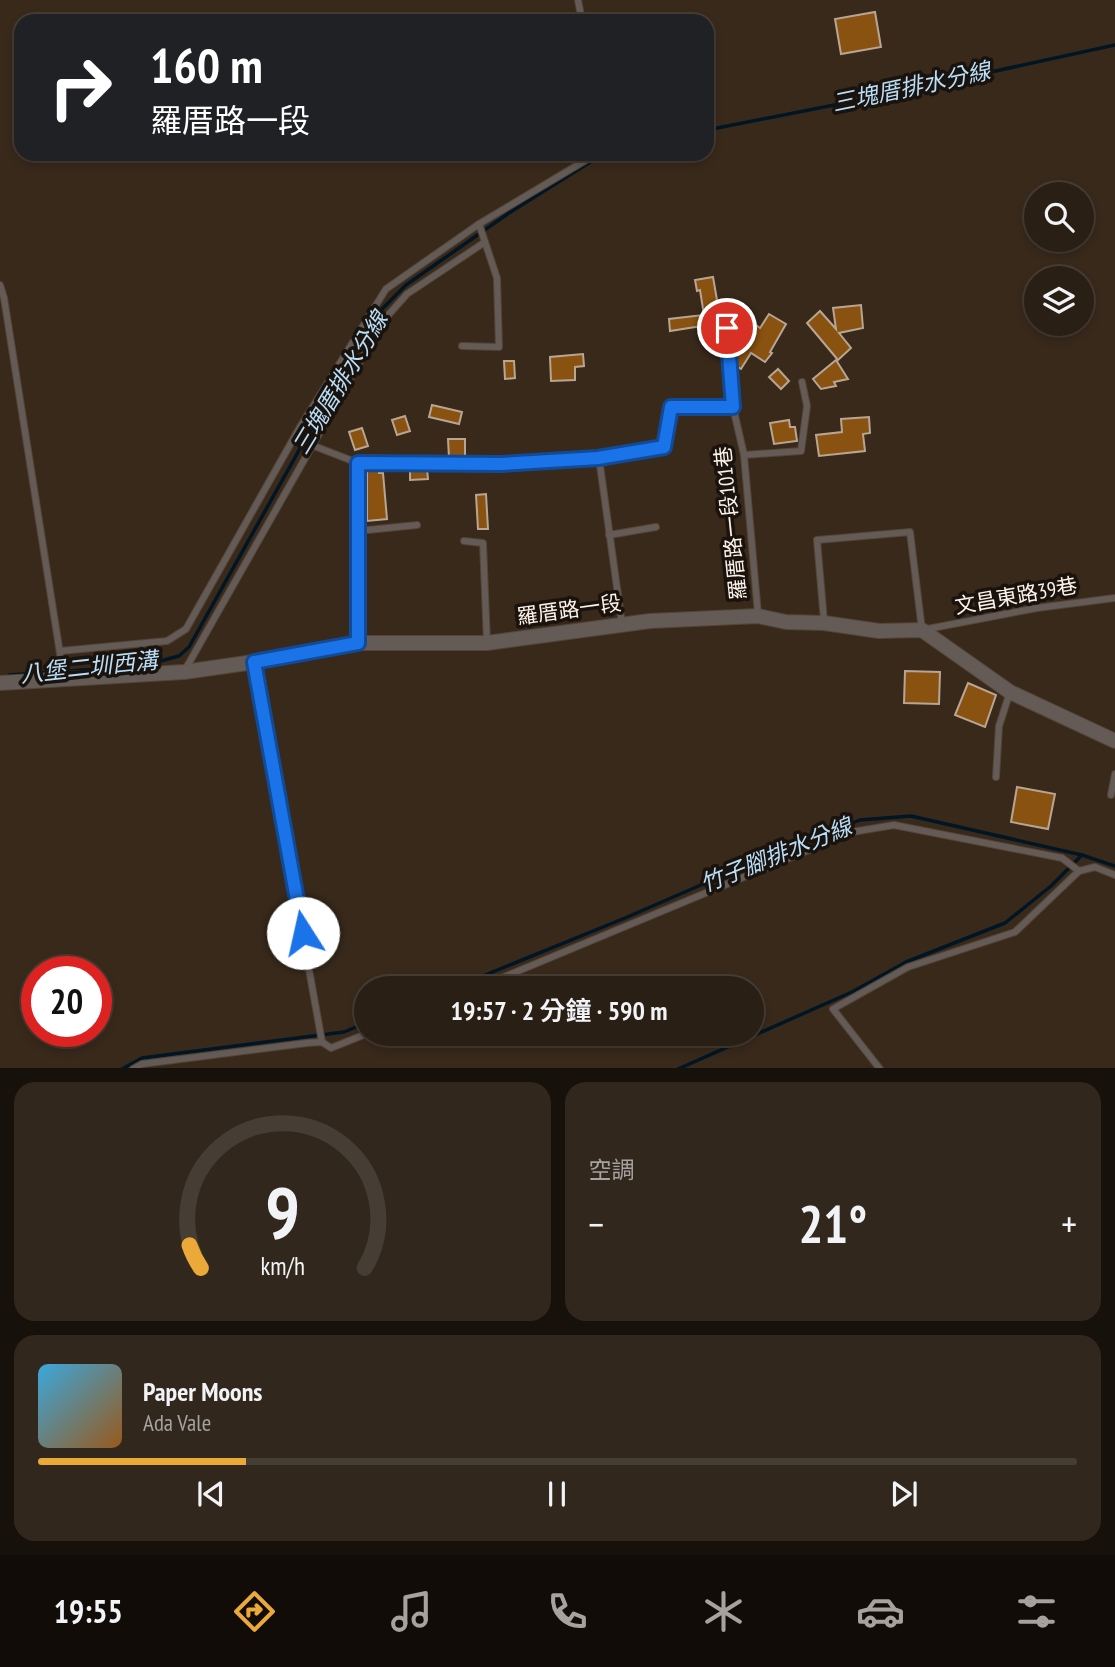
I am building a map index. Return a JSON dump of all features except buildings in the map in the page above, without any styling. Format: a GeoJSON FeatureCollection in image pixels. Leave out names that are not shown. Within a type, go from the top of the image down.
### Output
{"type":"FeatureCollection","features":[{"type":"Feature","properties":{"kind":"street"},"geometry":{"type":"LineString","coordinates":[[358,463],[358,643]]}},
{"type":"Feature","properties":{"kind":"street","name":"羅厝路一段"},"geometry":{"type":"LineString","coordinates":[[0,683],[184,672],[358,643],[487,643],[650,621],[758,616],[786,622],[824,622],[879,631],[922,630]]}},
{"type":"Feature","properties":{"kind":"street"},"geometry":{"type":"LineString","coordinates":[[922,630],[1010,692],[1115,741]]}},
{"type":"Feature","properties":{"kind":"lane"},"geometry":{"type":"LineString","coordinates":[[60,651],[167,641],[186,629],[386,289],[479,224],[584,161]]}},
{"type":"Feature","properties":{"kind":"lane"},"geometry":{"type":"LineString","coordinates":[[462,346],[499,347],[497,278],[479,224]]}},
{"type":"Feature","properties":{"kind":"lane"},"geometry":{"type":"LineString","coordinates":[[184,672],[383,321],[407,294],[485,242]]}},
{"type":"Feature","properties":{"kind":"lane"},"geometry":{"type":"LineString","coordinates":[[0,285],[64,680]]}},
{"type":"Feature","properties":{"kind":"lane","name":"羅厝路一段101巷"},"geometry":{"type":"LineString","coordinates":[[725,302],[733,407],[744,455],[758,616]]}},
{"type":"Feature","properties":{"kind":"lane"},"geometry":{"type":"LineString","coordinates":[[744,455],[801,451],[807,406],[802,382]]}},
{"type":"Feature","properties":{"kind":"lane"},"geometry":{"type":"LineString","coordinates":[[298,435],[311,444],[358,463],[492,465],[598,458],[664,447],[671,407],[733,407]]}},
{"type":"Feature","properties":{"kind":"lane"},"geometry":{"type":"LineString","coordinates":[[598,458],[622,624]]}},
{"type":"Feature","properties":{"kind":"lane"},"geometry":{"type":"LineString","coordinates":[[358,531],[416,525]]}},
{"type":"Feature","properties":{"kind":"lane"},"geometry":{"type":"LineString","coordinates":[[609,535],[656,527]]}},
{"type":"Feature","properties":{"kind":"lane"},"geometry":{"type":"LineString","coordinates":[[824,622],[817,540],[910,532],[922,630]]}},
{"type":"Feature","properties":{"kind":"lane"},"geometry":{"type":"LineString","coordinates":[[464,541],[483,543],[487,643]]}},
{"type":"Feature","properties":{"kind":"lane","name":"文昌東路39巷"},"geometry":{"type":"LineString","coordinates":[[922,630],[1037,608],[1115,600]]}},
{"type":"Feature","properties":{"kind":"lane"},"geometry":{"type":"LineString","coordinates":[[254,662],[322,1042]]}},
{"type":"Feature","properties":{"kind":"lane"},"geometry":{"type":"LineString","coordinates":[[996,777],[999,726],[1010,692]]}},
{"type":"Feature","properties":{"kind":"lane"},"geometry":{"type":"LineString","coordinates":[[1111,795],[1115,774]]}},
{"type":"Feature","properties":{"kind":"lane"},"geometry":{"type":"LineString","coordinates":[[506,976],[852,832],[894,825],[1062,858],[1079,871]]}},
{"type":"Feature","properties":{"kind":"lane"},"geometry":{"type":"LineString","coordinates":[[879,1068],[833,1009],[908,967],[1015,932],[1079,871],[1096,867],[1115,875]]}},
{"type":"Feature","properties":{"kind":"lane"},"geometry":{"type":"LineString","coordinates":[[135,1068],[155,1062],[322,1042],[331,1048],[354,1039]]}},
{"type":"Feature","properties":{"kind":"waterway","name":"三塊厝排水分線"},"geometry":{"type":"LineString","coordinates":[[714,129],[1115,45]]}},
{"type":"Feature","properties":{"kind":"waterway","name":"三塊厝排水分線"},"geometry":{"type":"LineString","coordinates":[[9,675],[142,666],[179,656],[189,647],[373,318],[406,285],[509,213],[592,161]]}},
{"type":"Feature","properties":{"kind":"waterway","name":"竹子腳排水分線"},"geometry":{"type":"LineString","coordinates":[[483,976],[860,820],[911,816],[1082,855],[1115,866]]}},
{"type":"Feature","properties":{"kind":"waterway"},"geometry":{"type":"LineString","coordinates":[[680,1068],[852,992],[906,962],[1005,923],[1051,886],[1082,855]]}},
{"type":"Feature","properties":{"kind":"waterway","name":"竹子腳排水分線"},"geometry":{"type":"LineString","coordinates":[[124,1068],[142,1058],[344,1032],[354,1028]]}},
{"type":"Feature","properties":{"kind":"route"},"geometry":{"type":"LineString","coordinates":[[303,933],[254,662],[358,643],[358,463],[482,465],[598,458],[664,447],[671,407],[733,407],[727,328]]}},
{"type":"Feature","properties":{"kind":"water label","name":"八堡二圳西溝"},"geometry":{"type":"Point","coordinates":[89,667]}}]}
